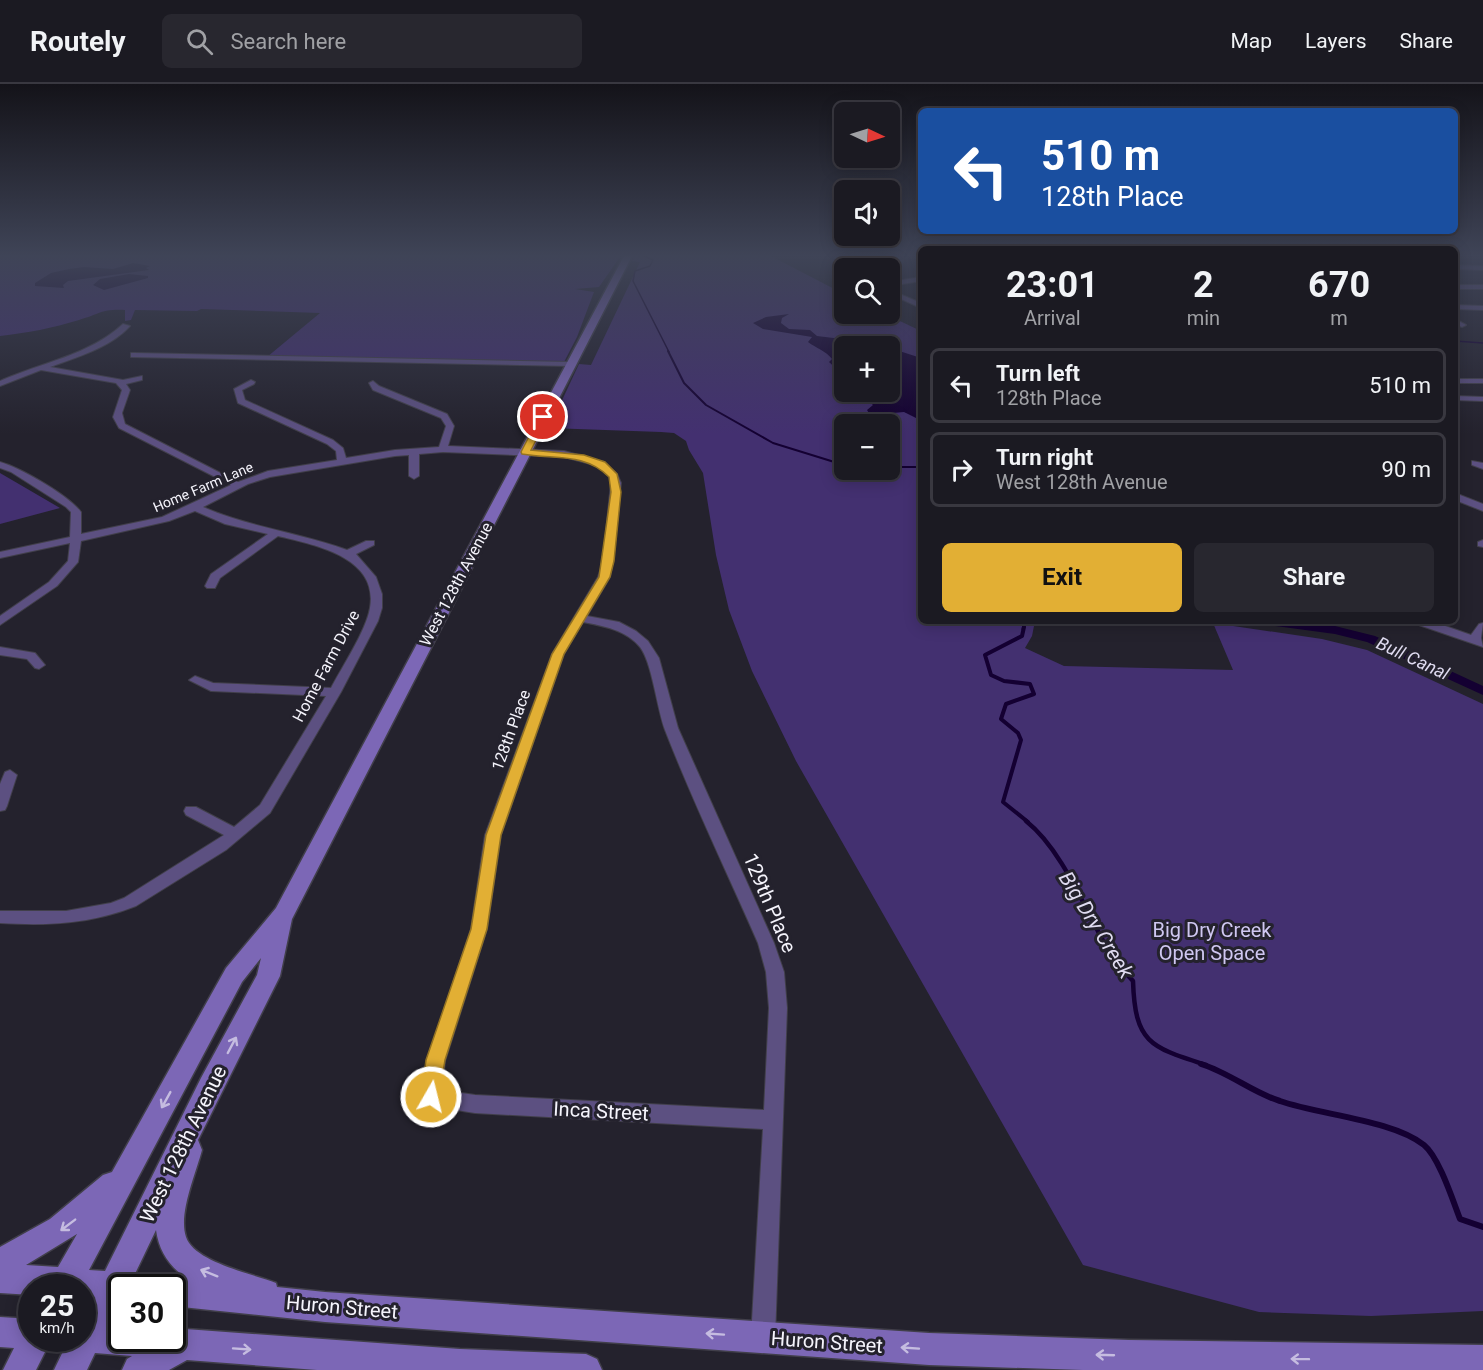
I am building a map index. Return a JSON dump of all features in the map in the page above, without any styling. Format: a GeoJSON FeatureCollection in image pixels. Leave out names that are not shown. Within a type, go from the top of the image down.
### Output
{"type":"FeatureCollection","features":[{"type":"Feature","properties":{"kind":"main road","name":"West 128th Avenue"},"geometry":{"type":"LineString","coordinates":[[71,1274],[234,975],[284,914],[597,314]]}},
{"type":"Feature","properties":{"kind":"main road","name":"West 128th Avenue"},"geometry":{"type":"LineString","coordinates":[[125,1274],[210,1086],[268,976],[284,914]]}},
{"type":"Feature","properties":{"kind":"main road"},"geometry":{"type":"LineString","coordinates":[[210,1086],[192,1139],[172,1213],[171,1238],[174,1246],[181,1256],[197,1269],[275,1297],[325,1307]]}},
{"type":"Feature","properties":{"kind":"main road"},"geometry":{"type":"LineString","coordinates":[[0,1262],[37,1245],[61,1230],[88,1209],[127,1171]]}},
{"type":"Feature","properties":{"kind":"main road"},"geometry":{"type":"LineString","coordinates":[[0,1278],[18,1280]]}},
{"type":"Feature","properties":{"kind":"main road","name":"Huron Street"},"geometry":{"type":"LineString","coordinates":[[186,1292],[325,1307],[999,1352],[1363,1365],[1483,1361]]}},
{"type":"Feature","properties":{"kind":"main road","name":"West 128th Avenue"},"geometry":{"type":"LineString","coordinates":[[96,1320],[108,1303]]}},
{"type":"Feature","properties":{"kind":"main road"},"geometry":{"type":"LineString","coordinates":[[0,1332],[18,1333]]}},
{"type":"Feature","properties":{"kind":"main road"},"geometry":{"type":"LineString","coordinates":[[186,1345],[460,1365],[586,1370]]}},
{"type":"Feature","properties":{"kind":"main road"},"geometry":{"type":"LineString","coordinates":[[19,1370],[29,1352]]}},
{"type":"Feature","properties":{"kind":"main road","name":"West 128th Avenue"},"geometry":{"type":"LineString","coordinates":[[70,1370],[78,1352]]}},
{"type":"Feature","properties":{"kind":"main road"},"geometry":{"type":"LineString","coordinates":[[138,1370],[171,1352]]}},
{"type":"Feature","properties":{"kind":"street"},"geometry":{"type":"LineString","coordinates":[[0,384],[93,346],[120,332],[126,326]]}},
{"type":"Feature","properties":{"kind":"street"},"geometry":{"type":"LineString","coordinates":[[74,343],[93,346]]}},
{"type":"Feature","properties":{"kind":"street"},"geometry":{"type":"LineString","coordinates":[[134,354],[571,364]]}},
{"type":"Feature","properties":{"kind":"street"},"geometry":{"type":"LineString","coordinates":[[40,368],[109,378],[122,383],[139,378]]}},
{"type":"Feature","properties":{"kind":"street"},"geometry":{"type":"LineString","coordinates":[[1458,381],[1483,381]]}},
{"type":"Feature","properties":{"kind":"street"},"geometry":{"type":"LineString","coordinates":[[251,382],[238,389],[241,401],[330,442],[340,450],[342,462]]}},
{"type":"Feature","properties":{"kind":"street"},"geometry":{"type":"LineString","coordinates":[[122,383],[126,390],[116,417],[122,426],[237,486]]}},
{"type":"Feature","properties":{"kind":"street"},"geometry":{"type":"LineString","coordinates":[[374,383],[376,388],[444,416],[448,421],[450,432],[443,449]]}},
{"type":"Feature","properties":{"kind":"street"},"geometry":{"type":"LineString","coordinates":[[1458,398],[1482,400]]}},
{"type":"Feature","properties":{"kind":"street","name":"Home Farm Lane"},"geometry":{"type":"LineString","coordinates":[[0,555],[152,523],[195,507],[237,486],[268,474],[414,451],[443,449],[525,452]]}},
{"type":"Feature","properties":{"kind":"street"},"geometry":{"type":"LineString","coordinates":[[414,451],[414,476]]}},
{"type":"Feature","properties":{"kind":"street","name":"128th Place"},"geometry":{"type":"LineString","coordinates":[[431,1097],[436,1060],[479,929],[494,835],[558,654],[604,577],[606,569],[616,492],[614,476],[601,464],[581,457],[525,452]]}},
{"type":"Feature","properties":{"kind":"street"},"geometry":{"type":"LineString","coordinates":[[0,465],[70,505],[75,512],[76,540],[75,556],[68,569],[53,584],[0,621]]}},
{"type":"Feature","properties":{"kind":"street"},"geometry":{"type":"LineString","coordinates":[[1458,497],[1483,508]]}},
{"type":"Feature","properties":{"kind":"street","name":"Home Farm Drive"},"geometry":{"type":"LineString","coordinates":[[0,917],[72,918],[112,910],[130,902],[236,834],[265,809],[335,692],[372,621],[376,608],[376,594],[370,577],[356,559],[321,542],[229,522],[195,507]]}},
{"type":"Feature","properties":{"kind":"street"},"geometry":{"type":"LineString","coordinates":[[211,586],[215,576],[276,533]]}},
{"type":"Feature","properties":{"kind":"street"},"geometry":{"type":"LineString","coordinates":[[348,554],[370,543]]}},
{"type":"Feature","properties":{"kind":"street","name":"129th Place"},"geometry":{"type":"LineString","coordinates":[[580,618],[615,626],[632,634],[644,644],[653,658],[671,728],[766,943],[775,972],[778,1008],[763,1338]]}},
{"type":"Feature","properties":{"kind":"street"},"geometry":{"type":"LineString","coordinates":[[1428,624],[1479,642],[1483,627]]}},
{"type":"Feature","properties":{"kind":"street"},"geometry":{"type":"LineString","coordinates":[[0,651],[31,656],[39,665]]}},
{"type":"Feature","properties":{"kind":"street"},"geometry":{"type":"LineString","coordinates":[[195,680],[211,687],[335,692]]}},
{"type":"Feature","properties":{"kind":"street"},"geometry":{"type":"LineString","coordinates":[[0,806],[10,775]]}},
{"type":"Feature","properties":{"kind":"street"},"geometry":{"type":"LineString","coordinates":[[191,811],[236,834]]}},
{"type":"Feature","properties":{"kind":"street","name":"Inca Street"},"geometry":{"type":"LineString","coordinates":[[431,1097],[475,1104],[772,1120]]}},
{"type":"Feature","properties":{"kind":"green space"},"geometry":{"type":"Polygon","coordinates":[[[0,314],[96,314],[50,328],[0,336],[0,314]]]}},
{"type":"Feature","properties":{"kind":"green space"},"geometry":{"type":"Polygon","coordinates":[[[125,314],[133,314],[131,320],[125,321],[125,314]]]}},
{"type":"Feature","properties":{"kind":"green space"},"geometry":{"type":"Polygon","coordinates":[[[319,314],[586,314],[563,364],[267,357],[319,314]]]}},
{"type":"Feature","properties":{"kind":"green space","name":"Big Dry Creek Open Space"},"geometry":{"type":"Polygon","coordinates":[[[615,314],[834,314],[834,324],[900,324],[900,321],[918,330],[918,624],[1034,624],[1032,636],[1025,648],[1064,666],[1233,670],[1213,624],[1220,624],[1322,639],[1367,650],[1483,704],[1483,1311],[1371,1316],[1259,1312],[1083,1265],[796,761],[752,671],[729,610],[716,555],[703,473],[686,441],[674,433],[549,428],[579,364],[591,365],[615,314]]]}},
{"type":"Feature","properties":{"kind":"green space"},"geometry":{"type":"Polygon","coordinates":[[[0,473],[60,508],[0,524],[0,473]]]}},
{"type":"Feature","properties":{"kind":"shaded area"},"geometry":{"type":"Polygon","coordinates":[[[789,314],[782,318],[781,323],[789,329],[810,330],[817,336],[834,338],[834,367],[829,362],[832,359],[830,356],[808,342],[812,337],[763,329],[753,323],[766,317],[789,314]]]}},
{"type":"Feature","properties":{"kind":"shaded area"},"geometry":{"type":"Polygon","coordinates":[[[900,351],[918,357],[918,419],[904,412],[869,414],[867,410],[873,405],[870,402],[900,402],[900,351]]]}},
{"type":"Feature","properties":{"kind":"waterway","name":"Big Dry Creek"},"geometry":{"type":"LineString","coordinates":[[650,314],[669,352]]}},
{"type":"Feature","properties":{"kind":"waterway"},"geometry":{"type":"LineString","coordinates":[[1458,341],[1483,343]]}},
{"type":"Feature","properties":{"kind":"waterway","name":"Big Dry Creek"},"geometry":{"type":"LineString","coordinates":[[668,351],[684,383],[706,405],[773,443],[834,462]]}},
{"type":"Feature","properties":{"kind":"waterway","name":"Big Dry Creek"},"geometry":{"type":"LineString","coordinates":[[900,467],[918,467]]}},
{"type":"Feature","properties":{"kind":"waterway","name":"Big Dry Creek"},"geometry":{"type":"LineString","coordinates":[[1023,629],[1024,624]]}},
{"type":"Feature","properties":{"kind":"waterway","name":"Bull Canal"},"geometry":{"type":"LineString","coordinates":[[1291,624],[1335,630],[1371,639],[1483,691]]}},
{"type":"Feature","properties":{"kind":"waterway","name":"Big Dry Creek"},"geometry":{"type":"LineString","coordinates":[[1024,627],[1022,636],[985,655],[991,675],[1004,681],[1030,684],[1034,694],[1006,704],[1001,719],[1018,733],[1021,740],[1003,802],[1028,822]]}},
{"type":"Feature","properties":{"kind":"waterway","name":"Big Dry Creek"},"geometry":{"type":"LineString","coordinates":[[1026,821],[1052,849],[1074,884],[1112,957],[1133,981],[1137,1018],[1149,1040],[1171,1053],[1206,1065]]}},
{"type":"Feature","properties":{"kind":"waterway","name":"Big Dry Creek"},"geometry":{"type":"LineString","coordinates":[[1201,1064],[1280,1101],[1375,1124],[1411,1137],[1424,1145],[1435,1159],[1460,1219],[1483,1227]]}},
{"type":"Feature","properties":{"kind":"route"},"geometry":{"type":"LineString","coordinates":[[431,1097],[436,1060],[479,929],[494,835],[558,654],[604,577],[608,561],[616,492],[614,476],[601,464],[581,457],[525,452],[543,417]]}}]}
